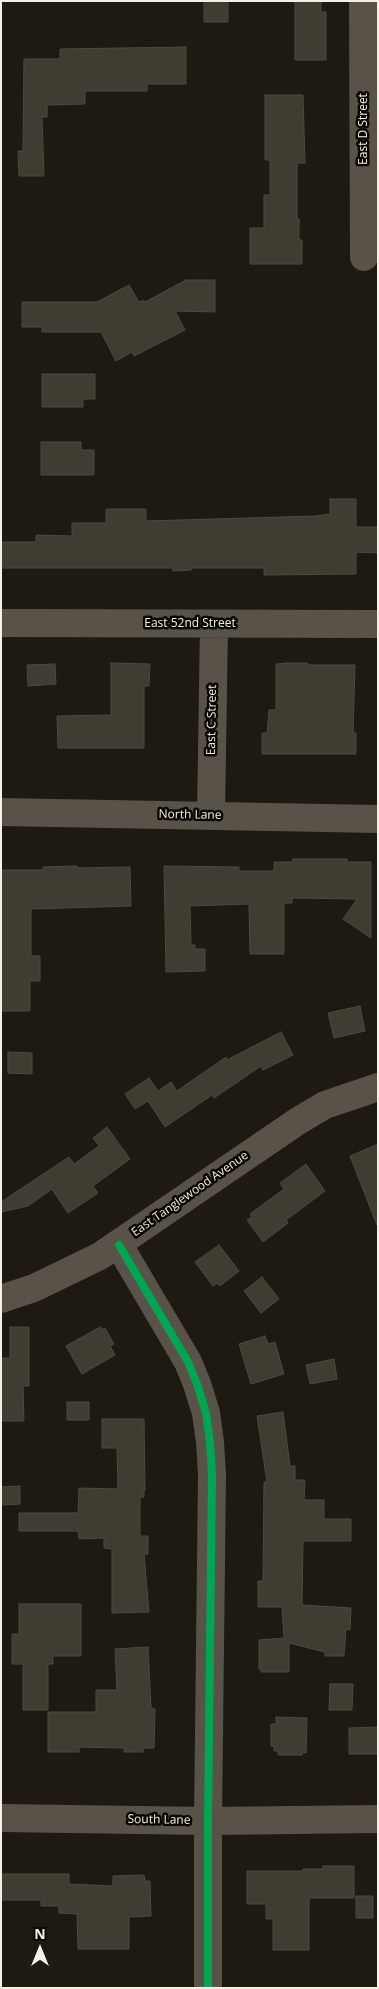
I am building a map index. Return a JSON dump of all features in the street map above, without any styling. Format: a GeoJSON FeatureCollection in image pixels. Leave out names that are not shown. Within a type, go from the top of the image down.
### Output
{"type":"FeatureCollection","features":[{"type":"Feature","properties":{"kind":"street","name":"East D Street"},"geometry":{"type":"LineString","coordinates":[[363,1],[364,257]]}},
{"type":"Feature","properties":{"kind":"street","name":"East 52nd Street"},"geometry":{"type":"LineString","coordinates":[[1,623],[378,624]]}},
{"type":"Feature","properties":{"kind":"street","name":"East C Street"},"geometry":{"type":"LineString","coordinates":[[211,816],[214,624]]}},
{"type":"Feature","properties":{"kind":"street","name":"North Lane"},"geometry":{"type":"LineString","coordinates":[[1,812],[378,819]]}},
{"type":"Feature","properties":{"kind":"street","name":"East Tanglewood Avenue"},"geometry":{"type":"LineString","coordinates":[[1,1299],[55,1278],[118,1245],[298,1120],[325,1105],[378,1087]]}},
{"type":"Feature","properties":{"kind":"street"},"geometry":{"type":"LineString","coordinates":[[118,1245],[188,1362],[206,1413],[212,1474],[208,1988]]}},
{"type":"Feature","properties":{"kind":"street","name":"South Lane"},"geometry":{"type":"LineString","coordinates":[[1,1818],[208,1821],[378,1818]]}},
{"type":"Feature","properties":{"kind":"building"},"geometry":{"type":"Polygon","coordinates":[[[204,1],[228,1],[228,22],[204,22],[204,1]]]}},
{"type":"Feature","properties":{"kind":"building"},"geometry":{"type":"Polygon","coordinates":[[[295,1],[321,1],[321,12],[326,12],[326,60],[295,60],[295,1]]]}},
{"type":"Feature","properties":{"kind":"building"},"geometry":{"type":"Polygon","coordinates":[[[186,47],[186,84],[147,84],[147,91],[85,91],[85,104],[47,105],[47,117],[42,117],[44,176],[19,176],[18,151],[23,151],[24,59],[60,59],[60,49],[186,47]]]}},
{"type":"Feature","properties":{"kind":"building"},"geometry":{"type":"Polygon","coordinates":[[[265,95],[303,95],[305,163],[297,163],[297,219],[299,219],[299,240],[302,240],[302,264],[250,264],[250,228],[264,228],[264,195],[270,195],[270,160],[265,160],[265,95]]]}},
{"type":"Feature","properties":{"kind":"building"},"geometry":{"type":"Polygon","coordinates":[[[186,280],[215,280],[215,312],[175,311],[185,330],[134,356],[132,352],[116,361],[101,332],[42,332],[42,327],[22,327],[22,302],[97,302],[129,285],[139,302],[144,300],[145,302],[186,280]]]}},
{"type":"Feature","properties":{"kind":"building"},"geometry":{"type":"Polygon","coordinates":[[[42,374],[95,374],[95,399],[83,399],[83,407],[42,407],[42,374]]]}},
{"type":"Feature","properties":{"kind":"building"},"geometry":{"type":"Polygon","coordinates":[[[41,442],[81,442],[81,450],[94,450],[94,475],[41,475],[41,442]]]}},
{"type":"Feature","properties":{"kind":"building"},"geometry":{"type":"Polygon","coordinates":[[[330,499],[356,499],[356,527],[378,527],[378,553],[356,552],[356,574],[264,575],[264,568],[191,568],[191,570],[173,571],[173,568],[1,568],[1,542],[36,542],[36,535],[72,536],[72,523],[106,523],[106,509],[146,509],[146,521],[316,516],[330,514],[330,499]]]}},
{"type":"Feature","properties":{"kind":"building"},"geometry":{"type":"Polygon","coordinates":[[[111,663],[150,664],[149,686],[144,686],[144,748],[58,748],[57,716],[111,715],[111,663]]]}},
{"type":"Feature","properties":{"kind":"building"},"geometry":{"type":"Polygon","coordinates":[[[55,664],[56,684],[28,686],[27,665],[55,664]]]}},
{"type":"Feature","properties":{"kind":"building"},"geometry":{"type":"Polygon","coordinates":[[[276,664],[355,665],[353,733],[356,733],[356,754],[262,754],[262,733],[267,733],[269,710],[276,710],[276,664]]]}},
{"type":"Feature","properties":{"kind":"building"},"geometry":{"type":"Polygon","coordinates":[[[293,859],[347,859],[347,862],[371,862],[371,938],[343,919],[357,899],[292,898],[292,903],[284,903],[284,954],[250,954],[249,904],[190,906],[191,945],[195,945],[195,949],[205,949],[205,971],[166,972],[164,866],[239,867],[239,871],[274,871],[274,862],[293,862],[293,859]]]}},
{"type":"Feature","properties":{"kind":"building"},"geometry":{"type":"Polygon","coordinates":[[[77,866],[77,868],[130,867],[131,906],[31,909],[31,956],[40,956],[40,981],[30,981],[30,1011],[1,1011],[1,870],[43,870],[43,867],[77,866]]]}},
{"type":"Feature","properties":{"kind":"building"},"geometry":{"type":"Polygon","coordinates":[[[360,1006],[365,1031],[334,1038],[328,1013],[360,1006]]]}},
{"type":"Feature","properties":{"kind":"building"},"geometry":{"type":"Polygon","coordinates":[[[281,1032],[293,1055],[263,1070],[261,1066],[214,1098],[212,1095],[165,1127],[148,1101],[135,1109],[125,1094],[149,1078],[158,1091],[171,1082],[177,1091],[226,1057],[227,1060],[281,1032]]]}},
{"type":"Feature","properties":{"kind":"building"},"geometry":{"type":"Polygon","coordinates":[[[8,1052],[32,1053],[32,1074],[8,1073],[8,1052]]]}},
{"type":"Feature","properties":{"kind":"building"},"geometry":{"type":"Polygon","coordinates":[[[107,1127],[130,1159],[93,1186],[98,1193],[68,1213],[52,1189],[28,1206],[1,1212],[1,1202],[69,1157],[74,1164],[99,1146],[93,1138],[107,1127]]]}},
{"type":"Feature","properties":{"kind":"building"},"geometry":{"type":"Polygon","coordinates":[[[378,1144],[378,1225],[377,1225],[350,1156],[378,1144]]]}},
{"type":"Feature","properties":{"kind":"building"},"geometry":{"type":"Polygon","coordinates":[[[306,1164],[325,1191],[286,1220],[288,1223],[263,1242],[247,1220],[252,1217],[250,1214],[284,1189],[280,1183],[306,1164]]]}},
{"type":"Feature","properties":{"kind":"building"},"geometry":{"type":"Polygon","coordinates":[[[219,1245],[239,1271],[220,1286],[217,1283],[213,1286],[195,1262],[219,1245]]]}},
{"type":"Feature","properties":{"kind":"building"},"geometry":{"type":"Polygon","coordinates":[[[262,1277],[279,1299],[261,1313],[244,1291],[262,1277]]]}},
{"type":"Feature","properties":{"kind":"building"},"geometry":{"type":"Polygon","coordinates":[[[10,1327],[29,1327],[29,1386],[23,1386],[24,1421],[1,1421],[1,1358],[10,1358],[10,1327]]]}},
{"type":"Feature","properties":{"kind":"building"},"geometry":{"type":"Polygon","coordinates":[[[100,1327],[101,1330],[105,1328],[114,1344],[110,1346],[115,1355],[82,1374],[66,1346],[100,1327]]]}},
{"type":"Feature","properties":{"kind":"building"},"geometry":{"type":"Polygon","coordinates":[[[265,1336],[268,1344],[275,1342],[284,1374],[251,1384],[239,1344],[265,1336]]]}},
{"type":"Feature","properties":{"kind":"building"},"geometry":{"type":"Polygon","coordinates":[[[334,1359],[337,1379],[310,1384],[306,1365],[334,1359]]]}},
{"type":"Feature","properties":{"kind":"building"},"geometry":{"type":"Polygon","coordinates":[[[67,1402],[89,1402],[89,1420],[67,1420],[67,1402]]]}},
{"type":"Feature","properties":{"kind":"building"},"geometry":{"type":"Polygon","coordinates":[[[283,1412],[290,1466],[295,1466],[295,1480],[305,1480],[304,1500],[324,1500],[324,1519],[351,1519],[351,1541],[303,1541],[302,1605],[351,1608],[350,1630],[346,1629],[344,1656],[325,1656],[325,1652],[289,1643],[289,1672],[261,1672],[261,1669],[259,1669],[259,1640],[284,1638],[282,1607],[258,1607],[258,1581],[263,1581],[264,1482],[267,1482],[257,1416],[283,1412]]]}},
{"type":"Feature","properties":{"kind":"building"},"geometry":{"type":"Polygon","coordinates":[[[102,1419],[144,1419],[145,1490],[144,1497],[140,1497],[140,1536],[148,1536],[148,1554],[144,1554],[149,1612],[112,1613],[112,1549],[104,1548],[104,1538],[79,1539],[78,1531],[19,1531],[19,1513],[78,1513],[79,1488],[118,1489],[117,1448],[102,1448],[102,1419]]]}},
{"type":"Feature","properties":{"kind":"building"},"geometry":{"type":"Polygon","coordinates":[[[20,1486],[20,1504],[1,1505],[1,1487],[20,1486]]]}},
{"type":"Feature","properties":{"kind":"building"},"geometry":{"type":"Polygon","coordinates":[[[19,1604],[81,1604],[81,1656],[53,1656],[53,1664],[48,1664],[48,1710],[23,1710],[23,1664],[12,1664],[12,1634],[19,1634],[19,1604]]]}},
{"type":"Feature","properties":{"kind":"building"},"geometry":{"type":"Polygon","coordinates":[[[148,1647],[151,1708],[155,1709],[154,1748],[143,1748],[143,1752],[124,1752],[124,1748],[79,1747],[79,1752],[48,1752],[48,1712],[96,1712],[96,1690],[117,1690],[115,1649],[148,1647]]]}},
{"type":"Feature","properties":{"kind":"building"},"geometry":{"type":"Polygon","coordinates":[[[330,1684],[353,1684],[352,1710],[329,1710],[330,1684]]]}},
{"type":"Feature","properties":{"kind":"building"},"geometry":{"type":"Polygon","coordinates":[[[276,1717],[307,1718],[306,1753],[303,1752],[302,1755],[278,1755],[278,1751],[274,1751],[274,1746],[271,1746],[271,1724],[276,1724],[276,1717]]]}},
{"type":"Feature","properties":{"kind":"building"},"geometry":{"type":"Polygon","coordinates":[[[378,1727],[378,1754],[349,1754],[349,1728],[378,1727]]]}},
{"type":"Feature","properties":{"kind":"building"},"geometry":{"type":"Polygon","coordinates":[[[323,1866],[354,1866],[354,1898],[309,1898],[309,1950],[273,1950],[273,1919],[266,1919],[266,1904],[247,1904],[247,1871],[303,1871],[303,1869],[323,1869],[323,1866]]]}},
{"type":"Feature","properties":{"kind":"building"},"geometry":{"type":"Polygon","coordinates":[[[1,1874],[69,1874],[69,1884],[113,1886],[113,1876],[144,1875],[145,1881],[150,1881],[151,1916],[129,1917],[129,1949],[78,1949],[77,1914],[59,1913],[59,1906],[41,1906],[41,1900],[1,1900],[1,1874]]]}},
{"type":"Feature","properties":{"kind":"building"},"geometry":{"type":"Polygon","coordinates":[[[356,1896],[373,1896],[373,1918],[356,1918],[356,1896]]]}},
{"type":"Feature","properties":{"kind":"transit line"},"geometry":{"type":"LineString","coordinates":[[119,1245],[188,1362],[206,1413],[210,1442],[212,1474],[208,1988]]}}]}
